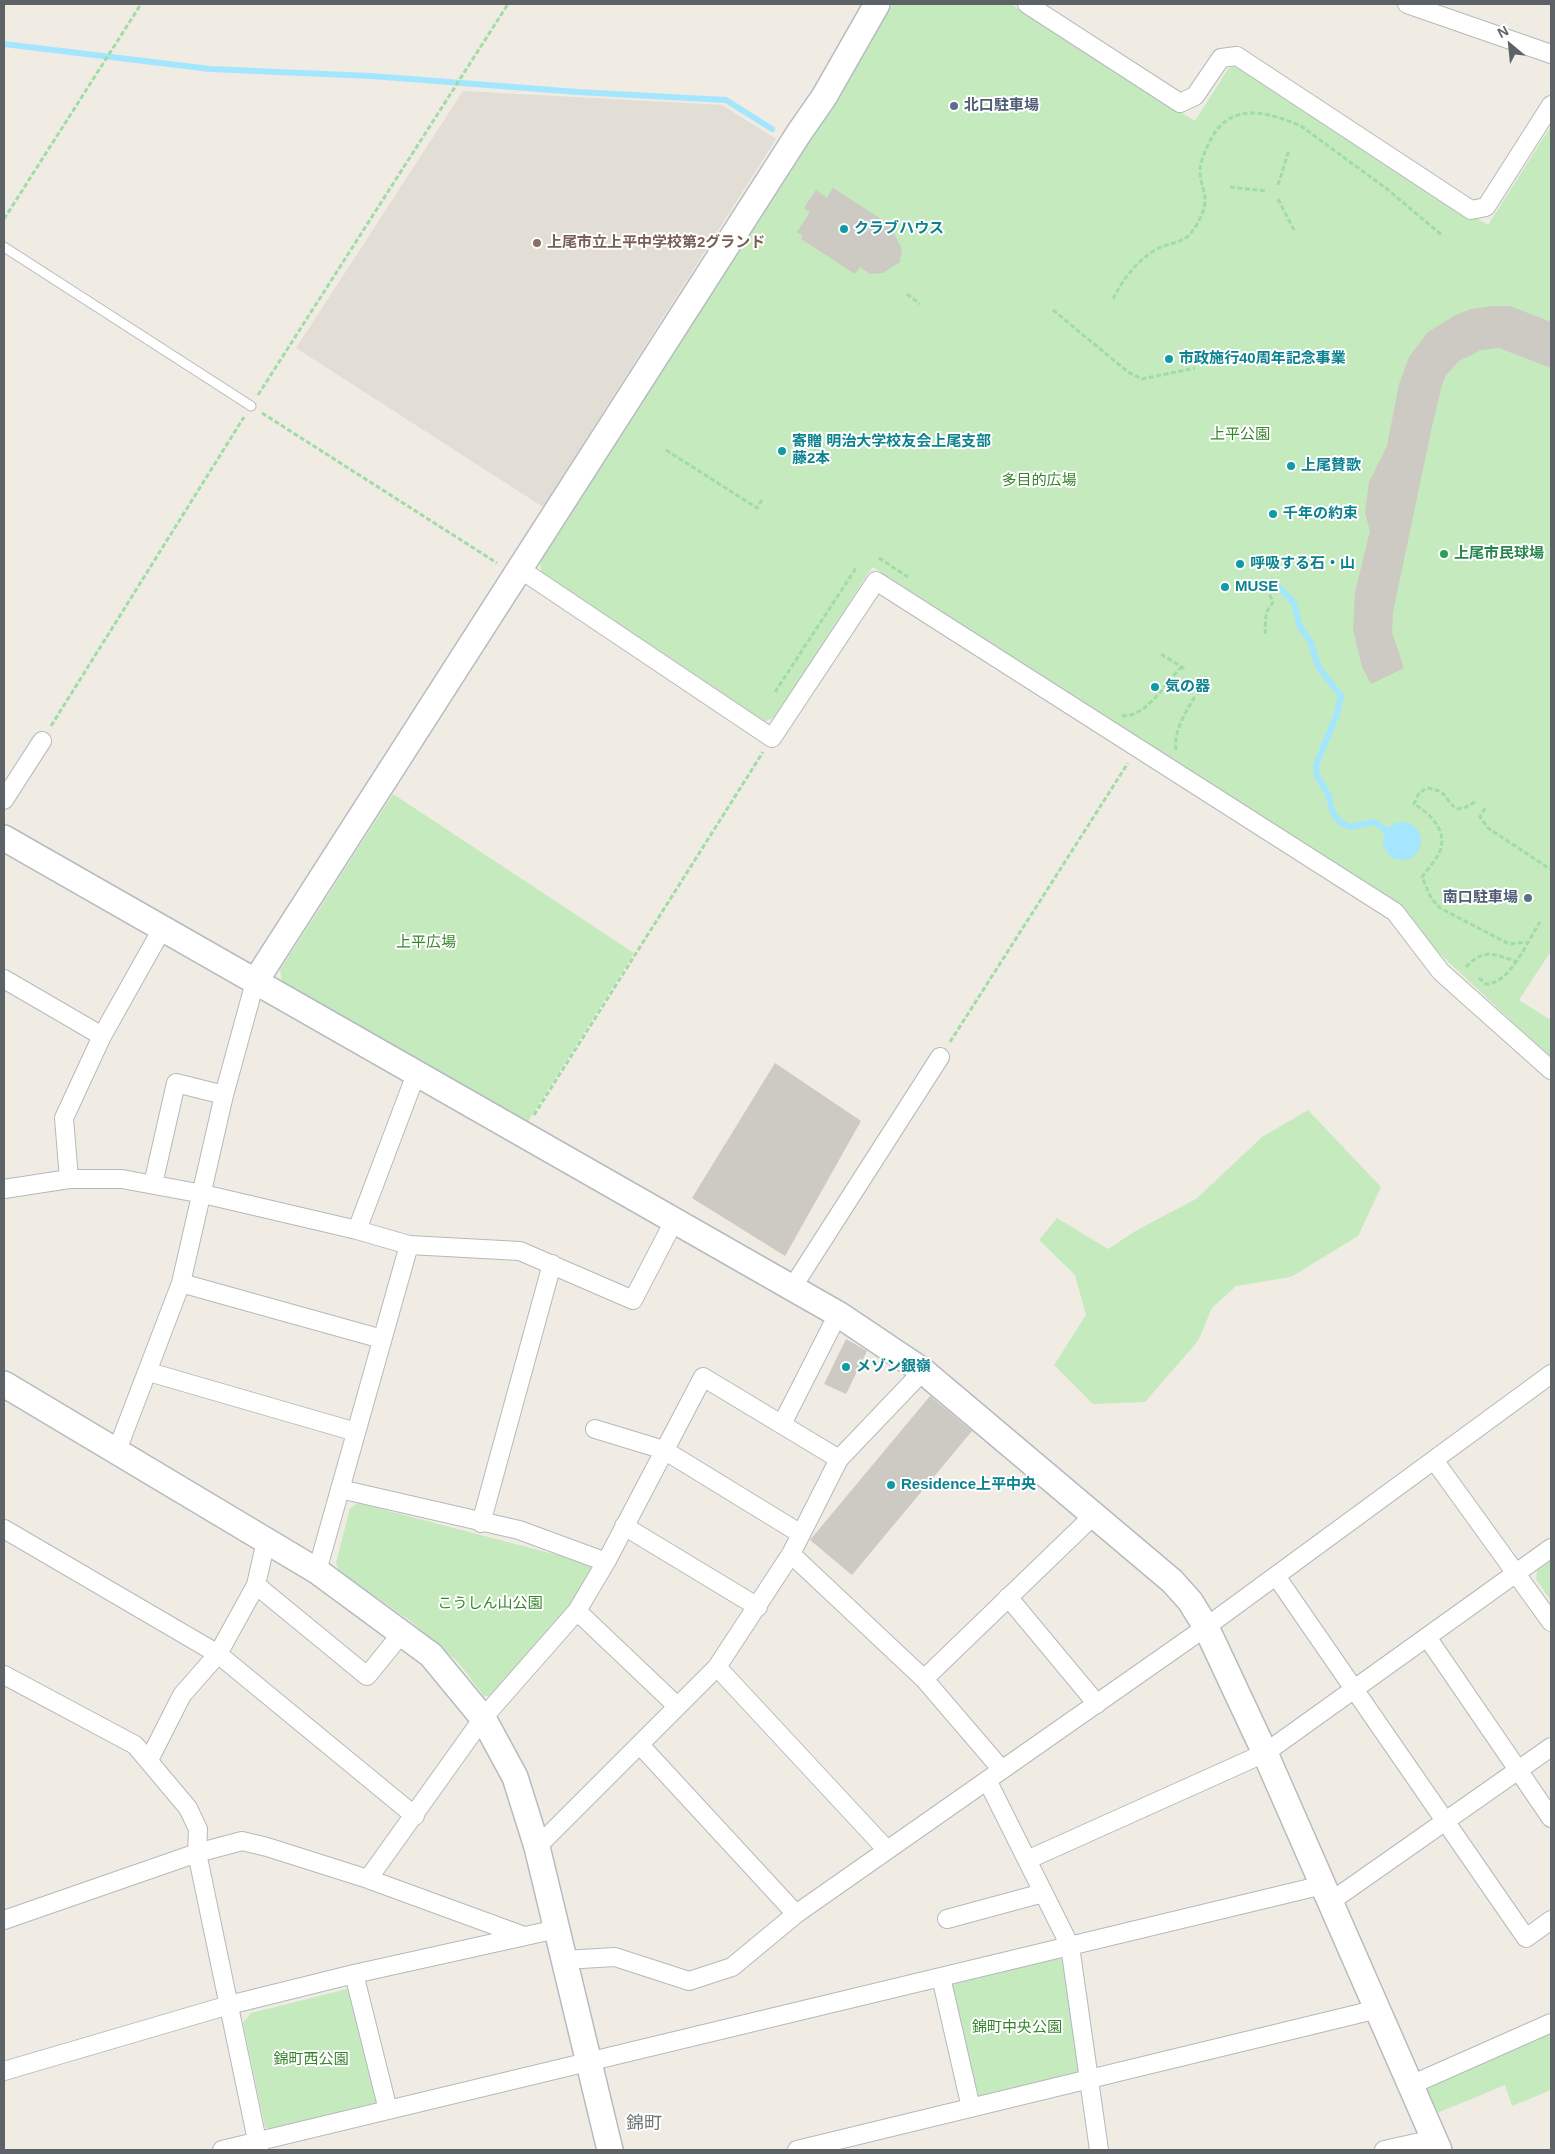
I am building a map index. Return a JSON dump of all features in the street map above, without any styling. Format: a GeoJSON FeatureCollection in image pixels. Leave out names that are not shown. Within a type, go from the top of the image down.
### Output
{"type":"FeatureCollection","features":[{"type":"Feature","properties":{"kind":"street"},"geometry":{"type":"LineString","coordinates":[[116,1453],[149,1372],[181,1283],[203,1194],[224,1095],[254,982],[799,133],[824,97],[877,4]]}},
{"type":"Feature","properties":{"kind":"street"},"geometry":{"type":"LineString","coordinates":[[1027,4],[1180,103],[1195,96],[1221,58],[1237,56],[1471,210],[1486,207],[1551,105]]}},
{"type":"Feature","properties":{"kind":"street"},"geometry":{"type":"LineString","coordinates":[[1407,4],[1551,54]]}},
{"type":"Feature","properties":{"kind":"street"},"geometry":{"type":"LineString","coordinates":[[518,572],[772,738],[876,581],[1395,912],[1441,972],[1551,1070]]}},
{"type":"Feature","properties":{"kind":"street"},"geometry":{"type":"LineString","coordinates":[[4,800],[42,741]]}},
{"type":"Feature","properties":{"kind":"street"},"geometry":{"type":"LineString","coordinates":[[4,838],[162,930],[838,1314],[923,1371],[1172,1581],[1190,1601],[1206,1627],[1265,1753],[1436,2145],[1384,2150]]}},
{"type":"Feature","properties":{"kind":"street"},"geometry":{"type":"LineString","coordinates":[[69,1179],[64,1118],[102,1036],[162,930]]}},
{"type":"Feature","properties":{"kind":"street"},"geometry":{"type":"LineString","coordinates":[[4,979],[102,1036]]}},
{"type":"Feature","properties":{"kind":"street"},"geometry":{"type":"LineString","coordinates":[[792,1288],[940,1057]]}},
{"type":"Feature","properties":{"kind":"street"},"geometry":{"type":"LineString","coordinates":[[357,1230],[416,1074]]}},
{"type":"Feature","properties":{"kind":"street"},"geometry":{"type":"LineString","coordinates":[[153,1184],[176,1084],[224,1095]]}},
{"type":"Feature","properties":{"kind":"street"},"geometry":{"type":"LineString","coordinates":[[4,1189],[69,1179],[122,1179],[153,1184],[357,1230],[408,1245],[520,1252],[633,1300],[674,1222]]}},
{"type":"Feature","properties":{"kind":"street"},"geometry":{"type":"LineString","coordinates":[[318,1571],[408,1245]]}},
{"type":"Feature","properties":{"kind":"street"},"geometry":{"type":"LineString","coordinates":[[482,1523],[552,1264]]}},
{"type":"Feature","properties":{"kind":"street"},"geometry":{"type":"LineString","coordinates":[[181,1283],[382,1339]]}},
{"type":"Feature","properties":{"kind":"street"},"geometry":{"type":"LineString","coordinates":[[782,1424],[838,1314]]}},
{"type":"Feature","properties":{"kind":"street"},"geometry":{"type":"LineString","coordinates":[[537,1847],[717,1667],[791,1554],[839,1459],[923,1371]]}},
{"type":"Feature","properties":{"kind":"street"},"geometry":{"type":"LineString","coordinates":[[149,1372],[356,1432]]}},
{"type":"Feature","properties":{"kind":"street"},"geometry":{"type":"LineString","coordinates":[[564,1960],[615,1957],[689,1981],[732,1967],[796,1914],[1206,1627],[1551,1374]]}},
{"type":"Feature","properties":{"kind":"street"},"geometry":{"type":"LineString","coordinates":[[368,1879],[415,1816],[483,1718],[577,1611],[606,1562],[703,1376],[839,1459]]}},
{"type":"Feature","properties":{"kind":"street"},"geometry":{"type":"LineString","coordinates":[[4,1384],[116,1453],[318,1571],[431,1655],[483,1718],[515,1777],[537,1847],[610,2150]]}},
{"type":"Feature","properties":{"kind":"street"},"geometry":{"type":"LineString","coordinates":[[595,1429],[664,1450],[801,1534]]}},
{"type":"Feature","properties":{"kind":"street"},"geometry":{"type":"LineString","coordinates":[[1434,1460],[1551,1622]]}},
{"type":"Feature","properties":{"kind":"street"},"geometry":{"type":"LineString","coordinates":[[340,1489],[519,1530],[606,1562]]}},
{"type":"Feature","properties":{"kind":"street"},"geometry":{"type":"LineString","coordinates":[[924,1679],[1094,1515]]}},
{"type":"Feature","properties":{"kind":"street"},"geometry":{"type":"LineString","coordinates":[[624,1526],[758,1607]]}},
{"type":"Feature","properties":{"kind":"street"},"geometry":{"type":"LineString","coordinates":[[4,1530],[218,1654],[415,1816]]}},
{"type":"Feature","properties":{"kind":"street"},"geometry":{"type":"LineString","coordinates":[[149,1760],[182,1695],[218,1654],[256,1586],[266,1541]]}},
{"type":"Feature","properties":{"kind":"street"},"geometry":{"type":"LineString","coordinates":[[1027,1860],[1265,1753],[1551,1548]]}},
{"type":"Feature","properties":{"kind":"street"},"geometry":{"type":"LineString","coordinates":[[791,1554],[924,1679],[1002,1770]]}},
{"type":"Feature","properties":{"kind":"street"},"geometry":{"type":"LineString","coordinates":[[1276,1576],[1526,1938],[1551,1920]]}},
{"type":"Feature","properties":{"kind":"street"},"geometry":{"type":"LineString","coordinates":[[256,1586],[367,1676],[402,1634]]}},
{"type":"Feature","properties":{"kind":"street"},"geometry":{"type":"LineString","coordinates":[[1008,1597],[1097,1704]]}},
{"type":"Feature","properties":{"kind":"street"},"geometry":{"type":"LineString","coordinates":[[577,1611],[677,1706]]}},
{"type":"Feature","properties":{"kind":"street"},"geometry":{"type":"LineString","coordinates":[[1427,1637],[1551,1818]]}},
{"type":"Feature","properties":{"kind":"street"},"geometry":{"type":"LineString","coordinates":[[717,1667],[887,1850]]}},
{"type":"Feature","properties":{"kind":"street"},"geometry":{"type":"LineString","coordinates":[[4,1675],[136,1745],[188,1808],[198,1829],[197,1853],[258,2145]]}},
{"type":"Feature","properties":{"kind":"street"},"geometry":{"type":"LineString","coordinates":[[640,1745],[796,1914]]}},
{"type":"Feature","properties":{"kind":"street"},"geometry":{"type":"LineString","coordinates":[[222,2150],[258,2145],[388,2110],[1070,1946],[1327,1893],[1445,1822],[1551,1748]]}},
{"type":"Feature","properties":{"kind":"street"},"geometry":{"type":"LineString","coordinates":[[987,1780],[1070,1946],[1099,2150]]}},
{"type":"Feature","properties":{"kind":"street"},"geometry":{"type":"LineString","coordinates":[[4,1920],[197,1853],[242,1841],[368,1879],[524,1936]]}},
{"type":"Feature","properties":{"kind":"street"},"geometry":{"type":"LineString","coordinates":[[947,1919],[1043,1893]]}},
{"type":"Feature","properties":{"kind":"street"},"geometry":{"type":"LineString","coordinates":[[4,2071],[229,2005],[354,1974],[557,1929]]}},
{"type":"Feature","properties":{"kind":"street"},"geometry":{"type":"LineString","coordinates":[[354,1974],[388,2110]]}},
{"type":"Feature","properties":{"kind":"street"},"geometry":{"type":"LineString","coordinates":[[941,1977],[971,2108]]}},
{"type":"Feature","properties":{"kind":"street"},"geometry":{"type":"LineString","coordinates":[[797,2150],[1378,2009]]}},
{"type":"Feature","properties":{"kind":"street"},"geometry":{"type":"LineString","coordinates":[[1411,2085],[1551,2023]]}},
{"type":"Feature","properties":{"kind":"lane"},"geometry":{"type":"LineString","coordinates":[[4,247],[251,406]]}},
{"type":"Feature","properties":{"kind":"path"},"geometry":{"type":"LineString","coordinates":[[4,219],[141,4]]}},
{"type":"Feature","properties":{"kind":"path"},"geometry":{"type":"LineString","coordinates":[[42,741],[251,406],[508,4]]}},
{"type":"Feature","properties":{"kind":"path"},"geometry":{"type":"LineString","coordinates":[[1113,299],[1121,283],[1140,260],[1159,248],[1174,244],[1190,235],[1199,222],[1206,200],[1200,172],[1203,156],[1214,132],[1225,120],[1241,113],[1284,119],[1301,126],[1388,189],[1443,236]]}},
{"type":"Feature","properties":{"kind":"path"},"geometry":{"type":"LineString","coordinates":[[1278,185],[1289,150]]}},
{"type":"Feature","properties":{"kind":"path"},"geometry":{"type":"LineString","coordinates":[[1230,187],[1266,191]]}},
{"type":"Feature","properties":{"kind":"path"},"geometry":{"type":"LineString","coordinates":[[1278,199],[1295,232]]}},
{"type":"Feature","properties":{"kind":"path"},"geometry":{"type":"LineString","coordinates":[[907,294],[920,304]]}},
{"type":"Feature","properties":{"kind":"path"},"geometry":{"type":"LineString","coordinates":[[1053,310],[1128,372],[1142,379],[1195,368]]}},
{"type":"Feature","properties":{"kind":"path"},"geometry":{"type":"LineString","coordinates":[[251,406],[518,572]]}},
{"type":"Feature","properties":{"kind":"path"},"geometry":{"type":"LineString","coordinates":[[812,447],[825,454]]}},
{"type":"Feature","properties":{"kind":"path"},"geometry":{"type":"LineString","coordinates":[[666,450],[756,508],[763,498]]}},
{"type":"Feature","properties":{"kind":"path"},"geometry":{"type":"LineString","coordinates":[[879,558],[912,580]]}},
{"type":"Feature","properties":{"kind":"path"},"geometry":{"type":"LineString","coordinates":[[775,692],[856,568]]}},
{"type":"Feature","properties":{"kind":"path"},"geometry":{"type":"LineString","coordinates":[[1263,581],[1273,602],[1266,613],[1265,634]]}},
{"type":"Feature","properties":{"kind":"path"},"geometry":{"type":"LineString","coordinates":[[1115,713],[1120,716],[1129,716],[1147,707],[1172,676],[1184,668],[1161,654]]}},
{"type":"Feature","properties":{"kind":"path"},"geometry":{"type":"LineString","coordinates":[[522,1134],[772,738]]}},
{"type":"Feature","properties":{"kind":"path"},"geometry":{"type":"LineString","coordinates":[[940,1057],[1138,748]]}},
{"type":"Feature","properties":{"kind":"path"},"geometry":{"type":"LineString","coordinates":[[1475,802],[1464,808],[1456,808],[1451,804],[1445,793],[1440,790],[1427,788],[1418,793],[1414,804],[1432,816],[1441,838],[1440,850],[1422,877],[1431,898],[1440,908],[1509,944],[1527,942]]}},
{"type":"Feature","properties":{"kind":"path"},"geometry":{"type":"LineString","coordinates":[[1485,808],[1480,817],[1488,828],[1550,869]]}},
{"type":"Feature","properties":{"kind":"path"},"geometry":{"type":"LineString","coordinates":[[1466,967],[1475,958],[1490,953],[1515,961]]}},
{"type":"Feature","properties":{"kind":"shaded area","name":"上尾市立上平中学校第2グランド"},"geometry":{"type":"Polygon","coordinates":[[[463,91],[722,105],[776,139],[543,507],[296,348],[463,91]]]}},
{"type":"Feature","properties":{"kind":"green space","name":"上平公園"},"geometry":{"type":"Polygon","coordinates":[[[893,4],[1011,4],[1195,121],[1228,69],[1234,66],[1488,225],[1551,126],[1551,951],[1519,1000],[1551,1020],[1551,1058],[1425,940],[1134,736],[873,567],[777,716],[764,722],[542,574],[539,560],[675,351],[893,4]]]}},
{"type":"Feature","properties":{"kind":"green space","name":"上平広場"},"geometry":{"type":"Polygon","coordinates":[[[393,794],[634,953],[527,1123],[282,982],[280,970],[393,794]]]}},
{"type":"Feature","properties":{"kind":"green space"},"geometry":{"type":"Polygon","coordinates":[[[1308,1110],[1381,1187],[1358,1236],[1291,1277],[1236,1286],[1212,1308],[1198,1341],[1145,1402],[1093,1404],[1054,1365],[1086,1315],[1075,1275],[1039,1240],[1057,1218],[1108,1249],[1137,1230],[1196,1199],[1262,1137],[1308,1110]]]}},
{"type":"Feature","properties":{"kind":"green space","name":"こうしん山公園"},"geometry":{"type":"Polygon","coordinates":[[[358,1503],[588,1563],[593,1572],[571,1610],[494,1697],[484,1696],[457,1661],[409,1620],[339,1571],[336,1563],[350,1508],[358,1503]]]}},
{"type":"Feature","properties":{"kind":"green space"},"geometry":{"type":"Polygon","coordinates":[[[1551,1560],[1551,1601],[1536,1579],[1537,1570],[1551,1560]]]}},
{"type":"Feature","properties":{"kind":"green space","name":"錦町中央公園"},"geometry":{"type":"Polygon","coordinates":[[[1059,1958],[1067,1962],[1082,2070],[1075,2076],[976,2101],[949,1992],[954,1983],[1059,1958]]]}},
{"type":"Feature","properties":{"kind":"green space","name":"錦町西公園"},"geometry":{"type":"Polygon","coordinates":[[[347,1989],[355,1993],[380,2096],[375,2104],[274,2132],[265,2127],[243,2023],[251,2013],[347,1989]]]}},
{"type":"Feature","properties":{"kind":"green space"},"geometry":{"type":"Polygon","coordinates":[[[1551,2032],[1551,2090],[1512,2106],[1505,2085],[1435,2114],[1426,2094],[1428,2087],[1551,2032]]]}},
{"type":"Feature","properties":{"kind":"water"},"geometry":{"type":"Polygon","coordinates":[[[1402,822],[1416,827],[1421,841],[1416,855],[1402,860],[1388,855],[1383,841],[1388,827],[1402,822]]]}},
{"type":"Feature","properties":{"kind":"building","name":"クラブハウス"},"geometry":{"type":"Polygon","coordinates":[[[833,188],[889,224],[902,249],[900,262],[883,273],[870,274],[860,267],[855,274],[801,239],[803,236],[797,232],[810,212],[804,208],[816,190],[827,198],[833,188]]]}},
{"type":"Feature","properties":{"kind":"building"},"geometry":{"type":"Polygon","coordinates":[[[1510,306],[1551,322],[1551,368],[1499,348],[1481,350],[1459,361],[1446,375],[1431,431],[1393,612],[1392,632],[1404,668],[1371,684],[1362,667],[1353,629],[1355,592],[1370,531],[1365,513],[1369,482],[1387,446],[1399,384],[1409,357],[1428,332],[1454,316],[1471,309],[1510,306]]]}},
{"type":"Feature","properties":{"kind":"building"},"geometry":{"type":"Polygon","coordinates":[[[775,1063],[861,1121],[785,1256],[692,1198],[775,1063]]]}},
{"type":"Feature","properties":{"kind":"building","name":"メゾン銀嶺"},"geometry":{"type":"Polygon","coordinates":[[[846,1339],[867,1351],[846,1394],[824,1384],[846,1339]]]}},
{"type":"Feature","properties":{"kind":"building","name":"Residence上平中央"},"geometry":{"type":"Polygon","coordinates":[[[930,1396],[972,1431],[852,1575],[810,1540],[930,1396]]]}},
{"type":"Feature","properties":{"kind":"waterway"},"geometry":{"type":"LineString","coordinates":[[4,44],[210,69],[371,76],[578,92],[726,100],[772,129]]}},
{"type":"Feature","properties":{"kind":"waterway"},"geometry":{"type":"LineString","coordinates":[[1279,587],[1294,603],[1300,627],[1310,641],[1319,668],[1341,696],[1337,714],[1316,765],[1317,776],[1328,794],[1333,813],[1340,822],[1350,827],[1374,822],[1386,830]]}},
{"type":"Feature","properties":{"kind":"place","name":"北口駐車場"},"geometry":{"type":"Point","coordinates":[954,106]}},
{"type":"Feature","properties":{"kind":"place","name":"クラブハウス"},"geometry":{"type":"Point","coordinates":[844,229]}},
{"type":"Feature","properties":{"kind":"place","name":"上尾市立上平中学校第2グランド"},"geometry":{"type":"Point","coordinates":[537,243]}},
{"type":"Feature","properties":{"kind":"place","name":"市政施行40周年記念事業"},"geometry":{"type":"Point","coordinates":[1169,359]}},
{"type":"Feature","properties":{"kind":"place","name":"寄贈 明治大学校友会上尾支部 藤2本"},"geometry":{"type":"Point","coordinates":[782,451]}},
{"type":"Feature","properties":{"kind":"place","name":"上尾賛歌"},"geometry":{"type":"Point","coordinates":[1291,466]}},
{"type":"Feature","properties":{"kind":"place","name":"千年の約束"},"geometry":{"type":"Point","coordinates":[1273,514]}},
{"type":"Feature","properties":{"kind":"place","name":"上尾市民球場"},"geometry":{"type":"Point","coordinates":[1444,554]}},
{"type":"Feature","properties":{"kind":"place","name":"呼吸する石・山"},"geometry":{"type":"Point","coordinates":[1240,564]}},
{"type":"Feature","properties":{"kind":"place","name":"MUSE"},"geometry":{"type":"Point","coordinates":[1225,587]}},
{"type":"Feature","properties":{"kind":"place","name":"気の器"},"geometry":{"type":"Point","coordinates":[1155,687]}},
{"type":"Feature","properties":{"kind":"place","name":"南口駐車場"},"geometry":{"type":"Point","coordinates":[1528,898]}},
{"type":"Feature","properties":{"kind":"place","name":"メゾン銀嶺"},"geometry":{"type":"Point","coordinates":[846,1367]}},
{"type":"Feature","properties":{"kind":"place","name":"Residence上平中央"},"geometry":{"type":"Point","coordinates":[891,1485]}},
{"type":"Feature","properties":{"kind":"district","name":"錦町"},"geometry":{"type":"Point","coordinates":[644,2124]}},
{"type":"Feature","properties":{"kind":"park label","name":"多目的広場"},"geometry":{"type":"Point","coordinates":[1039,481]}}]}
